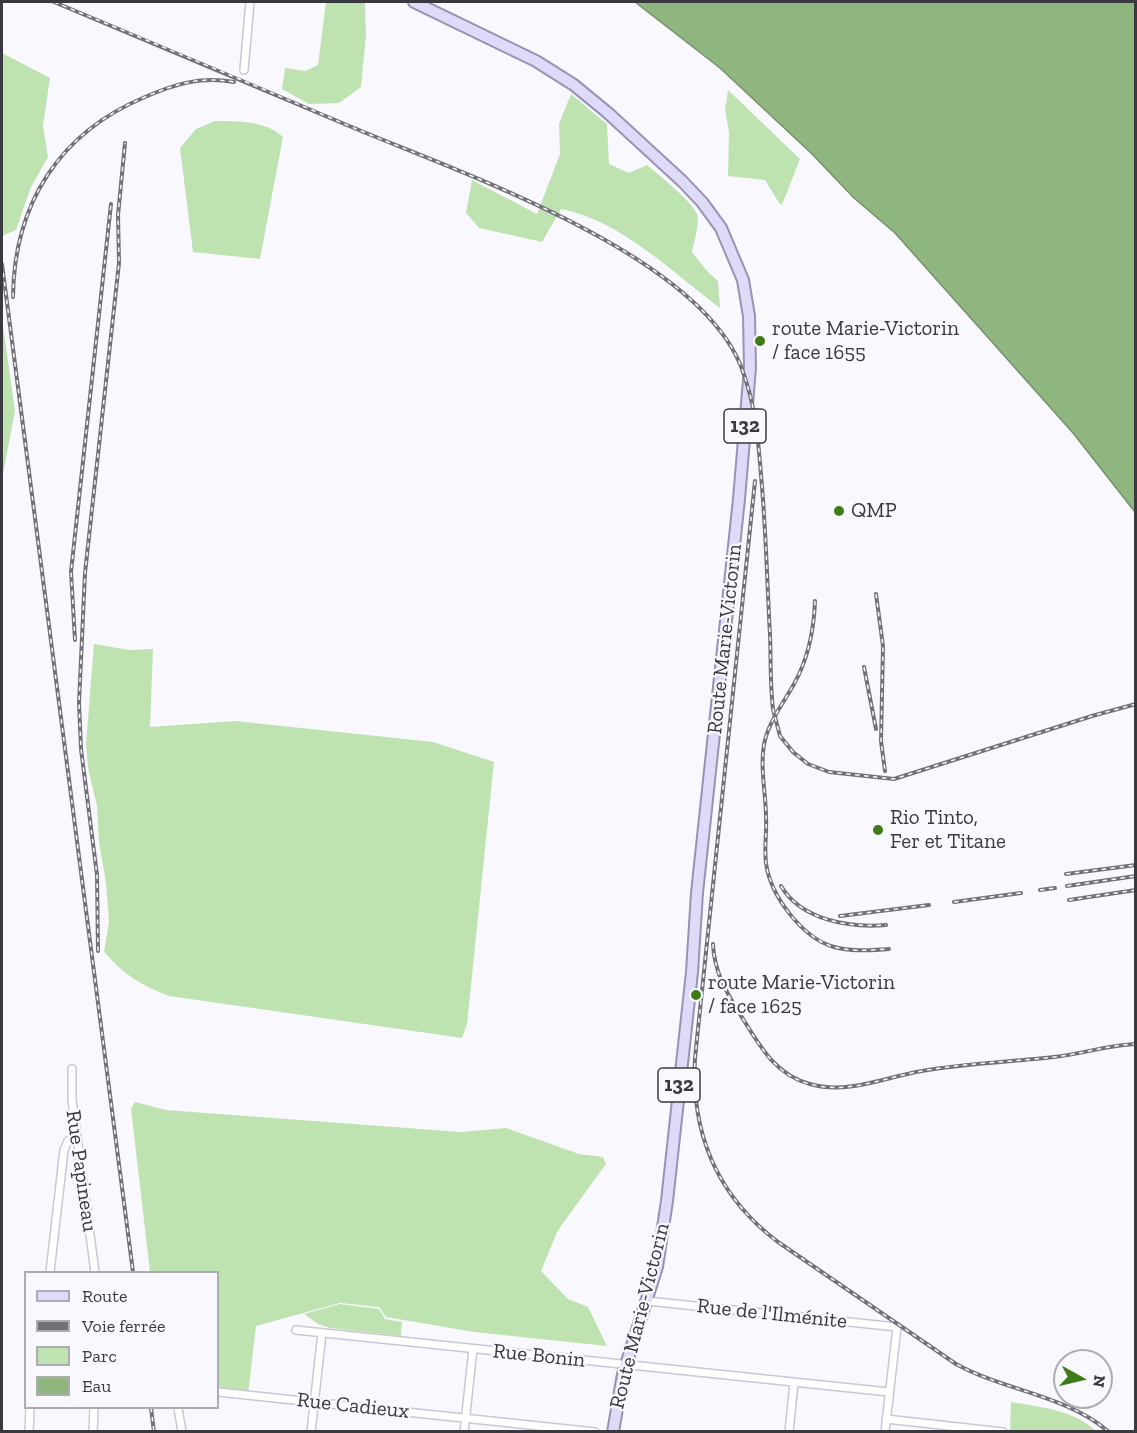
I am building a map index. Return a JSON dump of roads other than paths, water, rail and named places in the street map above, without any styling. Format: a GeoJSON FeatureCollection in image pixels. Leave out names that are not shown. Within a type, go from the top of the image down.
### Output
{"type":"FeatureCollection","features":[{"type":"Feature","properties":{"kind":"main road","name":"Route Marie-Victorin"},"geometry":{"type":"LineString","coordinates":[[414,2],[536,61],[584,93],[682,181],[702,202],[721,228],[743,280],[749,316],[751,345],[739,499],[730,572],[726,642],[697,892],[692,972],[669,1185],[657,1267],[626,1365],[613,1431]]}},
{"type":"Feature","properties":{"kind":"street"},"geometry":{"type":"LineString","coordinates":[[244,70],[250,2]]}},
{"type":"Feature","properties":{"kind":"street","name":"Rue Papineau"},"geometry":{"type":"LineString","coordinates":[[72,1069],[71,1092],[92,1271]]}},
{"type":"Feature","properties":{"kind":"street"},"geometry":{"type":"LineString","coordinates":[[50,1271],[64,1150],[68,1141],[76,1137]]}},
{"type":"Feature","properties":{"kind":"street","name":"Rue de l'Ilménite"},"geometry":{"type":"LineString","coordinates":[[647,1301],[897,1327],[889,1392]]}},
{"type":"Feature","properties":{"kind":"street","name":"Rue Bonin"},"geometry":{"type":"LineString","coordinates":[[296,1330],[889,1392]]}},
{"type":"Feature","properties":{"kind":"street"},"geometry":{"type":"LineString","coordinates":[[311,1431],[322,1333]]}},
{"type":"Feature","properties":{"kind":"street"},"geometry":{"type":"LineString","coordinates":[[464,1431],[474,1350]]}},
{"type":"Feature","properties":{"kind":"street"},"geometry":{"type":"LineString","coordinates":[[789,1431],[794,1383]]}},
{"type":"Feature","properties":{"kind":"street","name":"Rue Cadieux"},"geometry":{"type":"LineString","coordinates":[[219,1392],[595,1431]]}},
{"type":"Feature","properties":{"kind":"street"},"geometry":{"type":"LineString","coordinates":[[885,1431],[889,1392]]}},
{"type":"Feature","properties":{"kind":"street"},"geometry":{"type":"LineString","coordinates":[[29,1431],[30,1409]]}},
{"type":"Feature","properties":{"kind":"street"},"geometry":{"type":"LineString","coordinates":[[93,1431],[94,1409]]}},
{"type":"Feature","properties":{"kind":"street"},"geometry":{"type":"LineString","coordinates":[[178,1409],[182,1431]]}},
{"type":"Feature","properties":{"kind":"street"},"geometry":{"type":"LineString","coordinates":[[886,1419],[1003,1431]]}},
{"type":"Feature","properties":{"kind":"water"},"geometry":{"type":"Polygon","coordinates":[[[635,2],[1135,2],[1135,512],[1073,433],[895,233],[854,198],[811,153],[720,68],[635,2]]]}},
{"type":"Feature","properties":{"kind":"railway"},"geometry":{"type":"LineString","coordinates":[[54,2],[453,168],[570,221],[625,252],[675,286],[714,324],[740,364],[755,419],[764,515],[773,709],[780,736],[793,752],[808,764],[829,772],[894,779],[1136,704]]}},
{"type":"Feature","properties":{"kind":"railway"},"geometry":{"type":"LineString","coordinates":[[13,297],[15,263],[22,232],[33,202],[47,176],[88,130],[115,112],[156,92],[188,82],[210,80],[234,82]]}},
{"type":"Feature","properties":{"kind":"railway"},"geometry":{"type":"LineString","coordinates":[[98,951],[97,875],[81,749],[79,703],[85,573],[119,263],[118,215],[125,143]]}},
{"type":"Feature","properties":{"kind":"railway"},"geometry":{"type":"LineString","coordinates":[[75,640],[71,572],[111,204]]}},
{"type":"Feature","properties":{"kind":"railway"},"geometry":{"type":"LineString","coordinates":[[2,264],[133,1271]]}},
{"type":"Feature","properties":{"kind":"railway"},"geometry":{"type":"LineString","coordinates":[[755,481],[695,1058],[695,1086],[703,1137],[724,1183],[757,1224],[778,1242],[956,1364],[995,1381],[1055,1401],[1092,1420],[1109,1432]]}},
{"type":"Feature","properties":{"kind":"railway"},"geometry":{"type":"LineString","coordinates":[[876,594],[883,646],[881,741],[885,771]]}},
{"type":"Feature","properties":{"kind":"railway"},"geometry":{"type":"LineString","coordinates":[[815,601],[812,633],[807,654],[794,684],[767,733],[763,750],[766,863],[781,901],[789,914],[810,935],[841,949],[889,949]]}},
{"type":"Feature","properties":{"kind":"railway"},"geometry":{"type":"LineString","coordinates":[[864,667],[876,729]]}},
{"type":"Feature","properties":{"kind":"railway"},"geometry":{"type":"LineString","coordinates":[[1066,874],[1136,865]]}},
{"type":"Feature","properties":{"kind":"railway"},"geometry":{"type":"LineString","coordinates":[[1067,886],[1136,876]]}},
{"type":"Feature","properties":{"kind":"railway"},"geometry":{"type":"LineString","coordinates":[[781,886],[790,898],[813,914],[842,923],[886,925]]}},
{"type":"Feature","properties":{"kind":"railway"},"geometry":{"type":"LineString","coordinates":[[1040,890],[1055,888]]}},
{"type":"Feature","properties":{"kind":"railway"},"geometry":{"type":"LineString","coordinates":[[1069,900],[1136,890]]}},
{"type":"Feature","properties":{"kind":"railway"},"geometry":{"type":"LineString","coordinates":[[954,902],[1021,893]]}},
{"type":"Feature","properties":{"kind":"railway"},"geometry":{"type":"LineString","coordinates":[[840,916],[929,905]]}},
{"type":"Feature","properties":{"kind":"railway"},"geometry":{"type":"LineString","coordinates":[[713,944],[716,965],[723,983],[756,1040],[779,1067],[798,1080],[810,1084],[824,1087],[852,1086],[938,1068],[1054,1057],[1136,1044]]}},
{"type":"Feature","properties":{"kind":"railway"},"geometry":{"type":"LineString","coordinates":[[151,1409],[154,1432]]}},
{"type":"Feature","properties":{"kind":"place","name":"route Marie-Victorin / face 1655"},"geometry":{"type":"Point","coordinates":[760,341]}},
{"type":"Feature","properties":{"kind":"place","name":"QMP"},"geometry":{"type":"Point","coordinates":[839,511]}},
{"type":"Feature","properties":{"kind":"place","name":"Rio Tinto, Fer et Titane"},"geometry":{"type":"Point","coordinates":[878,830]}},
{"type":"Feature","properties":{"kind":"place","name":"route Marie-Victorin / face 1625"},"geometry":{"type":"Point","coordinates":[696,995]}}]}
